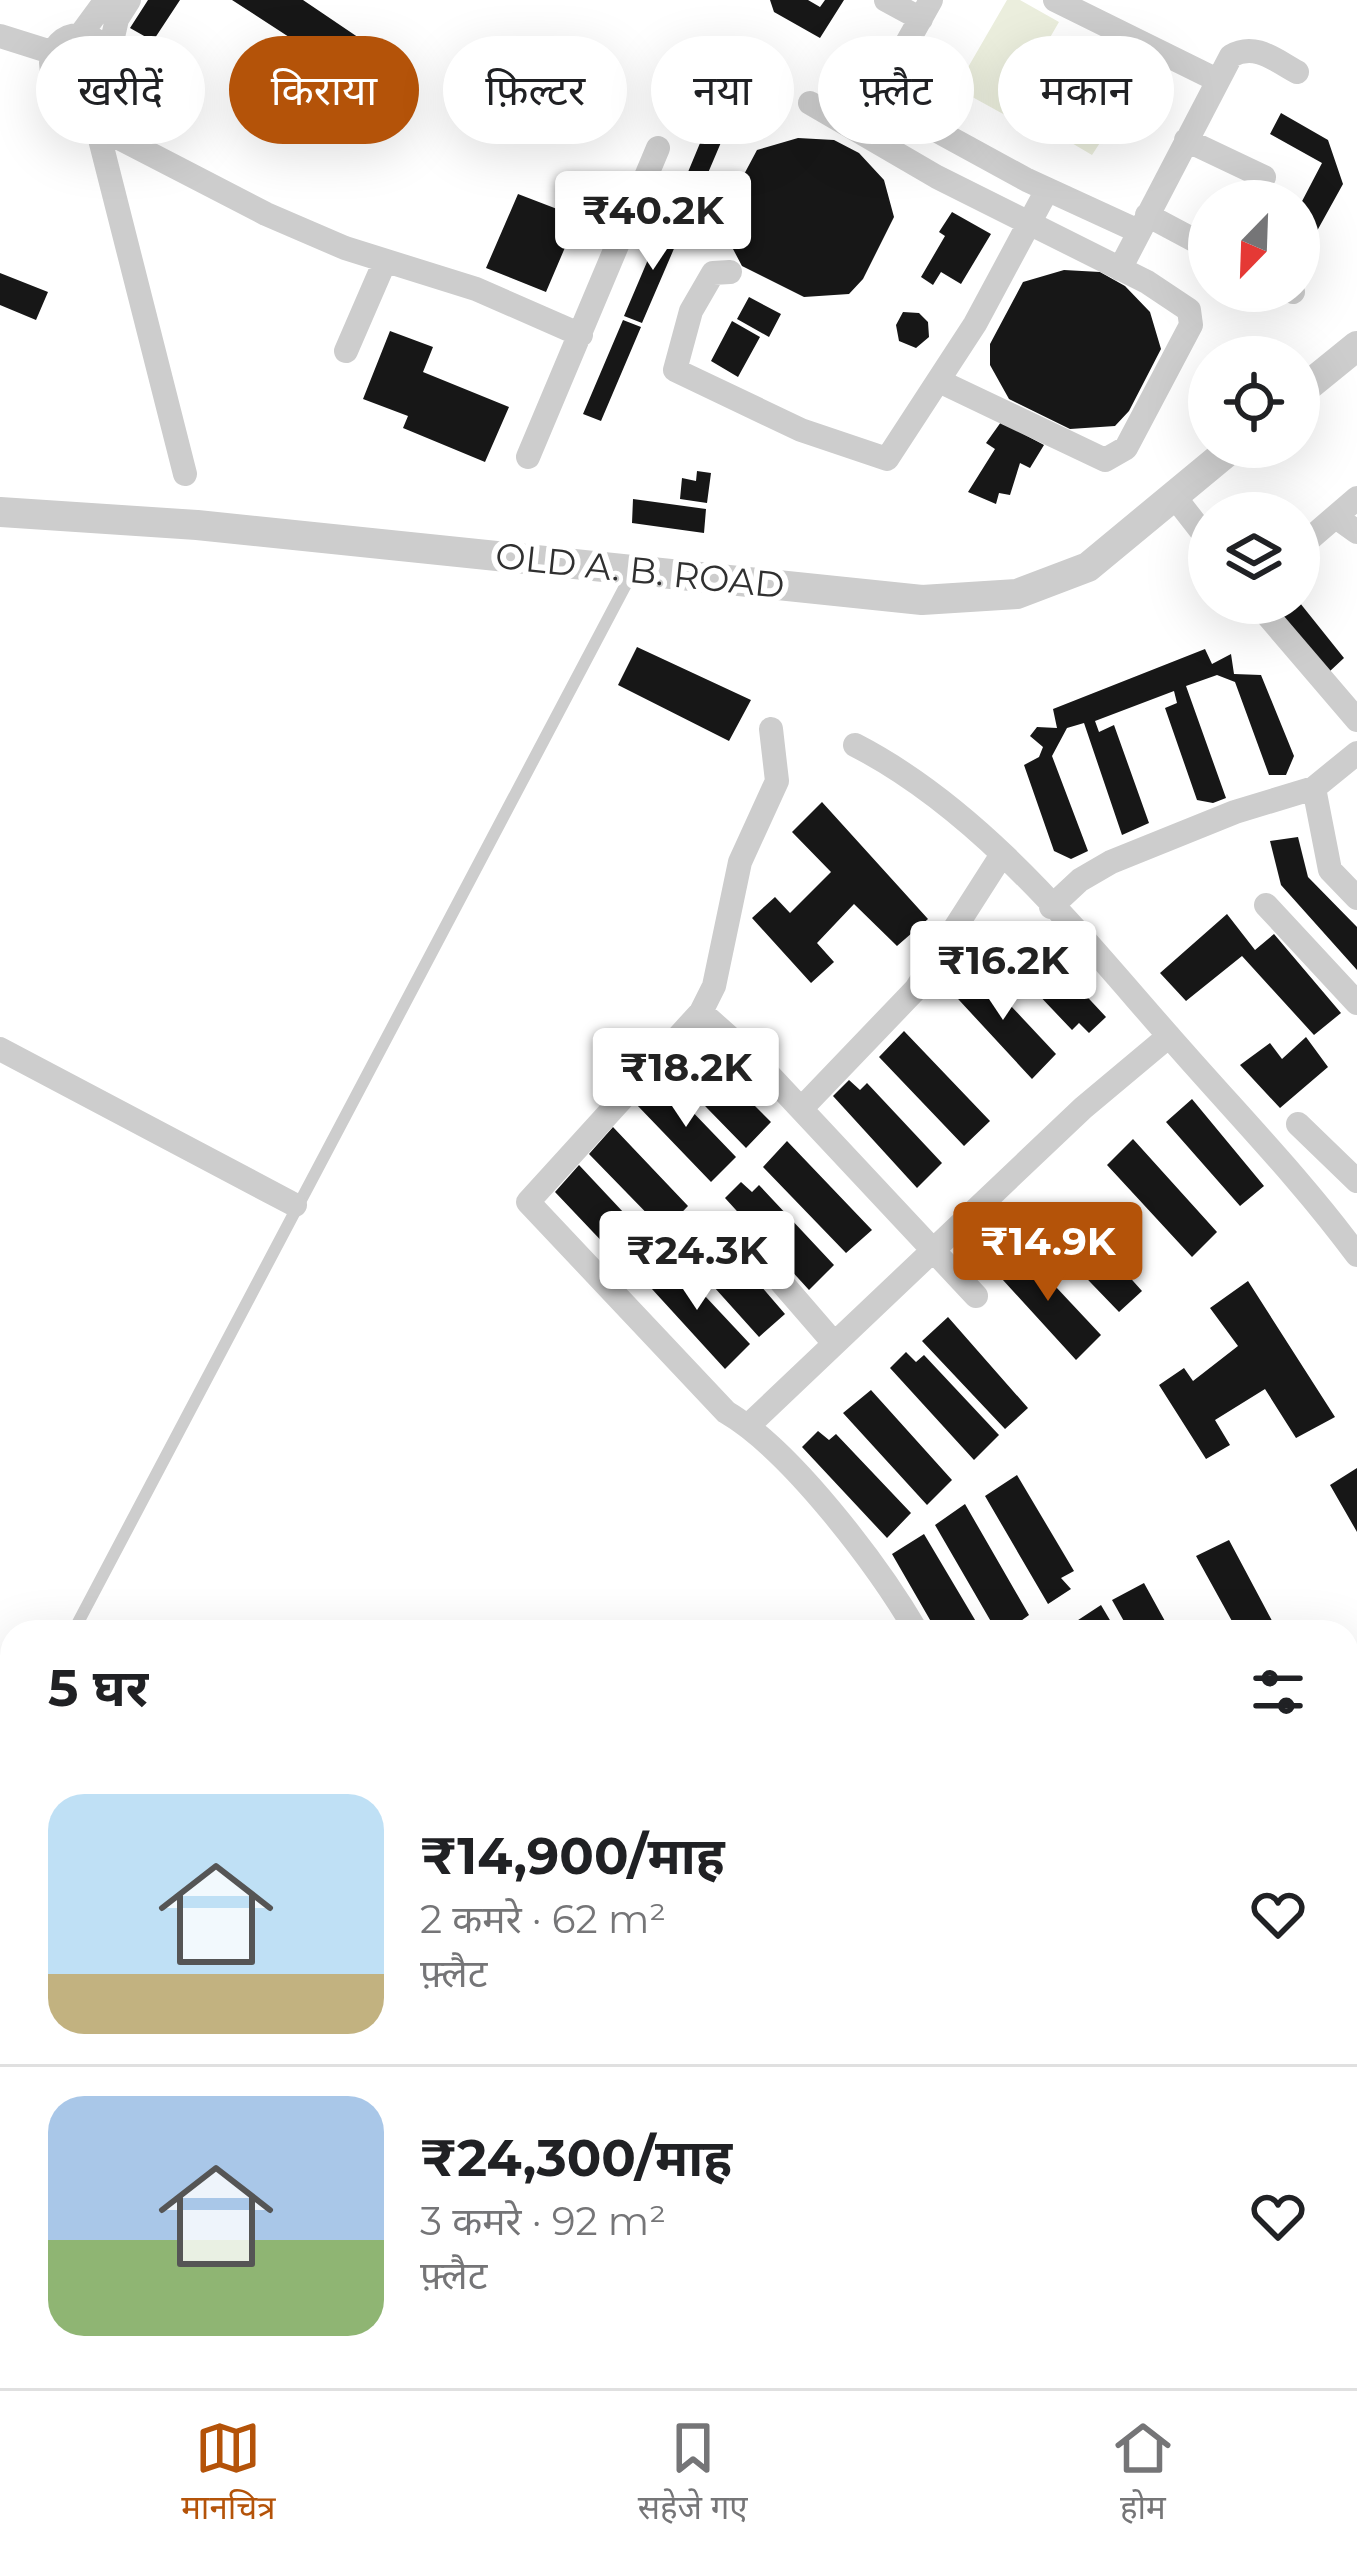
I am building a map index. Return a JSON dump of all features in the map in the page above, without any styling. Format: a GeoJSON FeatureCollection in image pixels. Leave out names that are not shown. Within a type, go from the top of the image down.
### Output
{"type":"FeatureCollection","features":[{"type":"Feature","properties":{"kind":"street"},"geometry":{"type":"LineString","coordinates":[[75,36],[106,0]]}},
{"type":"Feature","properties":{"kind":"street"},"geometry":{"type":"LineString","coordinates":[[113,36],[116,19],[129,0]]}},
{"type":"Feature","properties":{"kind":"street"},"geometry":{"type":"LineString","coordinates":[[886,0],[926,9],[911,36]]}},
{"type":"Feature","properties":{"kind":"street"},"geometry":{"type":"LineString","coordinates":[[1055,0],[1215,80]]}},
{"type":"Feature","properties":{"kind":"street"},"geometry":{"type":"LineString","coordinates":[[81,34],[87,36]]}},
{"type":"Feature","properties":{"kind":"street"},"geometry":{"type":"LineString","coordinates":[[0,36],[36,47]]}},
{"type":"Feature","properties":{"kind":"street"},"geometry":{"type":"LineString","coordinates":[[1120,268],[1215,80],[1243,49],[1259,50],[1297,72]]}},
{"type":"Feature","properties":{"kind":"street"},"geometry":{"type":"LineString","coordinates":[[810,103],[818,108]]}},
{"type":"Feature","properties":{"kind":"street"},"geometry":{"type":"LineString","coordinates":[[1186,140],[1264,177]]}},
{"type":"Feature","properties":{"kind":"street"},"geometry":{"type":"LineString","coordinates":[[101,144],[185,474]]}},
{"type":"Feature","properties":{"kind":"street"},"geometry":{"type":"LineString","coordinates":[[131,144],[266,214],[385,261],[476,289],[581,334]]}},
{"type":"Feature","properties":{"kind":"street"},"geometry":{"type":"LineString","coordinates":[[883,144],[1029,225],[1120,268],[1190,310],[1191,326],[1118,456],[1105,460],[939,381]]}},
{"type":"Feature","properties":{"kind":"street"},"geometry":{"type":"LineString","coordinates":[[962,144],[1047,190],[1188,240]]}},
{"type":"Feature","properties":{"kind":"street"},"geometry":{"type":"LineString","coordinates":[[528,457],[658,148]]}},
{"type":"Feature","properties":{"kind":"street"},"geometry":{"type":"LineString","coordinates":[[730,272],[713,273],[691,311],[674,370],[800,430],[887,459],[939,381],[1047,190]]}},
{"type":"Feature","properties":{"kind":"street"},"geometry":{"type":"LineString","coordinates":[[595,194],[630,213]]}},
{"type":"Feature","properties":{"kind":"street"},"geometry":{"type":"LineString","coordinates":[[346,351],[385,261]]}},
{"type":"Feature","properties":{"kind":"street"},"geometry":{"type":"LineString","coordinates":[[1320,376],[1357,346]]}},
{"type":"Feature","properties":{"kind":"street","name":"OLD A. B. ROAD"},"geometry":{"type":"LineString","coordinates":[[0,512],[634,568],[922,600],[1017,595],[1088,567],[1208,468]]}},
{"type":"Feature","properties":{"kind":"street"},"geometry":{"type":"LineString","coordinates":[[1174,496],[1188,514]]}},
{"type":"Feature","properties":{"kind":"street"},"geometry":{"type":"LineString","coordinates":[[1346,524],[1357,498]]}},
{"type":"Feature","properties":{"kind":"street"},"geometry":{"type":"LineString","coordinates":[[1277,624],[1352,703]]}},
{"type":"Feature","properties":{"kind":"street"},"geometry":{"type":"LineString","coordinates":[[771,729],[777,781],[740,862],[714,986],[700,1012],[528,1202],[726,1412],[750,1424],[844,1529],[908,1620]]}},
{"type":"Feature","properties":{"kind":"street"},"geometry":{"type":"LineString","coordinates":[[855,745],[891,764],[1001,856],[1272,1148],[1357,1255]]}},
{"type":"Feature","properties":{"kind":"street"},"geometry":{"type":"LineString","coordinates":[[1052,908],[1080,880],[1112,862],[1235,812],[1314,788],[1357,753]]}},
{"type":"Feature","properties":{"kind":"street"},"geometry":{"type":"LineString","coordinates":[[1314,788],[1330,870],[1357,898]]}},
{"type":"Feature","properties":{"kind":"street"},"geometry":{"type":"LineString","coordinates":[[801,1109],[916,989],[1001,856]]}},
{"type":"Feature","properties":{"kind":"street"},"geometry":{"type":"LineString","coordinates":[[1266,905],[1357,1003]]}},
{"type":"Feature","properties":{"kind":"street"},"geometry":{"type":"LineString","coordinates":[[700,1012],[801,1109],[976,1297]]}},
{"type":"Feature","properties":{"kind":"street"},"geometry":{"type":"LineString","coordinates":[[750,1424],[1100,1093],[1168,1036]]}},
{"type":"Feature","properties":{"kind":"street"},"geometry":{"type":"LineString","coordinates":[[0,1048],[296,1205]]}},
{"type":"Feature","properties":{"kind":"street"},"geometry":{"type":"LineString","coordinates":[[1298,1124],[1357,1185],[1334,1205]]}},
{"type":"Feature","properties":{"kind":"street"},"geometry":{"type":"LineString","coordinates":[[737,1231],[833,1342]]}},
{"type":"Feature","properties":{"kind":"lane"},"geometry":{"type":"LineString","coordinates":[[79,1620],[634,568]]}},
{"type":"Feature","properties":{"kind":"green space"},"geometry":{"type":"Polygon","coordinates":[[[1007,0],[1020,0],[1059,22],[1051,36],[998,36],[998,111],[974,98],[974,57],[1007,0]]]}},
{"type":"Feature","properties":{"kind":"green space"},"geometry":{"type":"Polygon","coordinates":[[[1073,144],[1099,144],[1092,155],[1073,144]]]}},
{"type":"Feature","properties":{"kind":"building"},"geometry":{"type":"Polygon","coordinates":[[[148,0],[180,0],[156,36],[130,28],[148,0]]]}},
{"type":"Feature","properties":{"kind":"building"},"geometry":{"type":"Polygon","coordinates":[[[232,0],[303,0],[356,36],[287,36],[232,0]]]}},
{"type":"Feature","properties":{"kind":"building"},"geometry":{"type":"Polygon","coordinates":[[[770,0],[808,0],[820,7],[825,0],[844,0],[818,37],[774,12],[770,0]]]}},
{"type":"Feature","properties":{"kind":"building"},"geometry":{"type":"Polygon","coordinates":[[[1281,113],[1328,140],[1343,184],[1320,226],[1320,180],[1313,180],[1322,163],[1270,134],[1281,113]]]}},
{"type":"Feature","properties":{"kind":"building"},"geometry":{"type":"Polygon","coordinates":[[[794,139],[842,144],[859,153],[884,180],[894,217],[863,279],[849,294],[804,297],[742,266],[724,232],[724,212],[757,150],[794,144],[794,139]]]}},
{"type":"Feature","properties":{"kind":"building"},"geometry":{"type":"Polygon","coordinates":[[[700,144],[720,144],[688,220],[671,213],[700,144]]]}},
{"type":"Feature","properties":{"kind":"building"},"geometry":{"type":"Polygon","coordinates":[[[518,194],[578,217],[546,292],[486,268],[518,194]]]}},
{"type":"Feature","properties":{"kind":"building"},"geometry":{"type":"Polygon","coordinates":[[[952,212],[991,234],[961,284],[941,272],[933,285],[921,277],[945,236],[939,232],[952,212]]]}},
{"type":"Feature","properties":{"kind":"building"},"geometry":{"type":"Polygon","coordinates":[[[664,222],[682,230],[642,323],[624,316],[664,222]]]}},
{"type":"Feature","properties":{"kind":"building"},"geometry":{"type":"Polygon","coordinates":[[[1064,270],[1100,272],[1125,286],[1150,312],[1161,349],[1129,411],[1115,426],[1070,429],[1009,399],[990,365],[990,344],[1023,282],[1064,270]]]}},
{"type":"Feature","properties":{"kind":"building"},"geometry":{"type":"Polygon","coordinates":[[[0,273],[48,292],[36,320],[0,305],[0,273]]]}},
{"type":"Feature","properties":{"kind":"building"},"geometry":{"type":"Polygon","coordinates":[[[749,297],[781,314],[769,337],[737,319],[749,297]]]}},
{"type":"Feature","properties":{"kind":"building"},"geometry":{"type":"Polygon","coordinates":[[[903,312],[919,313],[928,322],[929,337],[916,348],[899,341],[896,325],[903,312]]]}},
{"type":"Feature","properties":{"kind":"building"},"geometry":{"type":"Polygon","coordinates":[[[623,320],[641,327],[601,421],[583,414],[623,320]]]}},
{"type":"Feature","properties":{"kind":"building"},"geometry":{"type":"Polygon","coordinates":[[[732,321],[760,337],[738,377],[711,361],[732,321]]]}},
{"type":"Feature","properties":{"kind":"building"},"geometry":{"type":"Polygon","coordinates":[[[390,331],[433,347],[423,372],[509,407],[485,462],[403,428],[408,416],[363,399],[390,331]]]}},
{"type":"Feature","properties":{"kind":"building"},"geometry":{"type":"Polygon","coordinates":[[[1001,422],[1044,445],[1030,468],[1020,463],[1010,495],[999,493],[996,504],[968,492],[995,449],[986,443],[1001,422]]]}},
{"type":"Feature","properties":{"kind":"building"},"geometry":{"type":"Polygon","coordinates":[[[697,471],[711,473],[707,503],[680,499],[682,478],[696,481],[697,471]]]}},
{"type":"Feature","properties":{"kind":"building"},"geometry":{"type":"Polygon","coordinates":[[[633,499],[706,509],[704,533],[632,523],[633,499]]]}},
{"type":"Feature","properties":{"kind":"building"},"geometry":{"type":"Polygon","coordinates":[[[1287,624],[1317,624],[1344,658],[1329,672],[1287,624]]]}},
{"type":"Feature","properties":{"kind":"building"},"geometry":{"type":"Polygon","coordinates":[[[637,647],[751,700],[729,741],[618,685],[637,647]]]}},
{"type":"Feature","properties":{"kind":"building"},"geometry":{"type":"Polygon","coordinates":[[[1205,649],[1212,664],[1231,654],[1234,674],[1261,675],[1294,756],[1286,775],[1269,775],[1235,682],[1217,675],[1186,686],[1226,798],[1213,803],[1197,800],[1165,708],[1177,703],[1174,691],[1095,721],[1099,732],[1114,725],[1149,823],[1122,835],[1084,723],[1067,728],[1052,756],[1088,851],[1071,859],[1054,851],[1024,765],[1039,757],[1043,747],[1030,736],[1037,727],[1057,728],[1053,709],[1205,649]]]}},
{"type":"Feature","properties":{"kind":"building"},"geometry":{"type":"Polygon","coordinates":[[[822,802],[928,919],[897,946],[854,904],[817,943],[834,962],[811,983],[752,918],[775,897],[790,913],[831,872],[792,832],[822,802]]]}},
{"type":"Feature","properties":{"kind":"building"},"geometry":{"type":"Polygon","coordinates":[[[1298,837],[1308,877],[1357,927],[1357,970],[1281,885],[1270,841],[1298,837]]]}},
{"type":"Feature","properties":{"kind":"building"},"geometry":{"type":"Polygon","coordinates":[[[1227,914],[1255,950],[1274,934],[1341,1013],[1314,1035],[1242,956],[1186,1001],[1160,973],[1227,914]]]}},
{"type":"Feature","properties":{"kind":"building"},"geometry":{"type":"Polygon","coordinates":[[[1021,926],[1106,1017],[1089,1033],[1079,1023],[1072,1030],[996,950],[1021,926]]]}},
{"type":"Feature","properties":{"kind":"building"},"geometry":{"type":"Polygon","coordinates":[[[963,971],[974,981],[981,974],[1056,1054],[1032,1079],[947,987],[963,971]]]}},
{"type":"Feature","properties":{"kind":"building"},"geometry":{"type":"Polygon","coordinates":[[[904,1031],[990,1121],[964,1146],[879,1057],[904,1031]]]}},
{"type":"Feature","properties":{"kind":"building"},"geometry":{"type":"Polygon","coordinates":[[[697,1033],[715,1050],[708,1059],[771,1122],[746,1148],[667,1067],[697,1033]]]}},
{"type":"Feature","properties":{"kind":"building"},"geometry":{"type":"Polygon","coordinates":[[[1306,1037],[1328,1067],[1280,1108],[1240,1065],[1270,1043],[1282,1059],[1306,1037]]]}},
{"type":"Feature","properties":{"kind":"building"},"geometry":{"type":"Polygon","coordinates":[[[660,1078],[736,1157],[711,1182],[636,1104],[660,1078]]]}},
{"type":"Feature","properties":{"kind":"building"},"geometry":{"type":"Polygon","coordinates":[[[849,1080],[860,1090],[867,1083],[942,1163],[917,1188],[833,1096],[849,1080]]]}},
{"type":"Feature","properties":{"kind":"building"},"geometry":{"type":"Polygon","coordinates":[[[1192,1099],[1264,1186],[1240,1206],[1166,1122],[1192,1099]]]}},
{"type":"Feature","properties":{"kind":"building"},"geometry":{"type":"Polygon","coordinates":[[[613,1127],[688,1206],[664,1231],[589,1154],[613,1127]]]}},
{"type":"Feature","properties":{"kind":"building"},"geometry":{"type":"Polygon","coordinates":[[[1133,1139],[1217,1232],[1192,1257],[1107,1165],[1133,1139]]]}},
{"type":"Feature","properties":{"kind":"building"},"geometry":{"type":"Polygon","coordinates":[[[787,1141],[872,1230],[846,1253],[763,1167],[787,1141]]]}},
{"type":"Feature","properties":{"kind":"building"},"geometry":{"type":"Polygon","coordinates":[[[579,1165],[654,1245],[629,1270],[555,1192],[579,1165]]]}},
{"type":"Feature","properties":{"kind":"building"},"geometry":{"type":"Polygon","coordinates":[[[741,1182],[752,1192],[759,1185],[834,1265],[809,1290],[725,1198],[741,1182]]]}},
{"type":"Feature","properties":{"kind":"building"},"geometry":{"type":"Polygon","coordinates":[[[1064,1204],[1142,1291],[1119,1312],[1038,1228],[1064,1204]]]}},
{"type":"Feature","properties":{"kind":"building"},"geometry":{"type":"Polygon","coordinates":[[[703,1219],[785,1314],[759,1337],[687,1257],[696,1249],[682,1236],[703,1219]]]}},
{"type":"Feature","properties":{"kind":"building"},"geometry":{"type":"Polygon","coordinates":[[[1008,1252],[1019,1262],[1026,1255],[1101,1335],[1076,1360],[992,1268],[1008,1252]]]}},
{"type":"Feature","properties":{"kind":"building"},"geometry":{"type":"Polygon","coordinates":[[[657,1261],[668,1271],[675,1264],[750,1344],[725,1369],[641,1277],[657,1261]]]}},
{"type":"Feature","properties":{"kind":"building"},"geometry":{"type":"Polygon","coordinates":[[[1248,1281],[1335,1417],[1296,1438],[1265,1389],[1215,1420],[1230,1445],[1206,1459],[1159,1385],[1184,1368],[1193,1381],[1238,1346],[1210,1308],[1248,1281]]]}},
{"type":"Feature","properties":{"kind":"building"},"geometry":{"type":"Polygon","coordinates":[[[948,1317],[1028,1408],[1005,1429],[922,1341],[948,1317]]]}},
{"type":"Feature","properties":{"kind":"building"},"geometry":{"type":"Polygon","coordinates":[[[906,1352],[916,1362],[924,1355],[999,1435],[974,1460],[890,1368],[906,1352]]]}},
{"type":"Feature","properties":{"kind":"building"},"geometry":{"type":"Polygon","coordinates":[[[871,1390],[952,1480],[927,1505],[843,1413],[871,1390]]]}},
{"type":"Feature","properties":{"kind":"building"},"geometry":{"type":"Polygon","coordinates":[[[818,1431],[829,1440],[836,1434],[911,1513],[887,1538],[802,1447],[818,1431]]]}},
{"type":"Feature","properties":{"kind":"building"},"geometry":{"type":"Polygon","coordinates":[[[1357,1468],[1357,1532],[1330,1485],[1357,1468]]]}},
{"type":"Feature","properties":{"kind":"building"},"geometry":{"type":"Polygon","coordinates":[[[1017,1475],[1074,1571],[1061,1578],[1071,1589],[1048,1604],[985,1496],[1017,1475]]]}},
{"type":"Feature","properties":{"kind":"building"},"geometry":{"type":"Polygon","coordinates":[[[965,1504],[1029,1615],[1022,1620],[990,1620],[935,1525],[965,1504]]]}},
{"type":"Feature","properties":{"kind":"building"},"geometry":{"type":"Polygon","coordinates":[[[924,1534],[975,1620],[930,1620],[892,1554],[924,1534]]]}},
{"type":"Feature","properties":{"kind":"building"},"geometry":{"type":"Polygon","coordinates":[[[1229,1540],[1272,1620],[1231,1620],[1196,1556],[1229,1540]]]}},
{"type":"Feature","properties":{"kind":"building"},"geometry":{"type":"Polygon","coordinates":[[[1144,1583],[1164,1620],[1123,1620],[1112,1600],[1144,1583]]]}},
{"type":"Feature","properties":{"kind":"building"},"geometry":{"type":"Polygon","coordinates":[[[1101,1605],[1110,1620],[1078,1620],[1101,1605]]]}}]}
